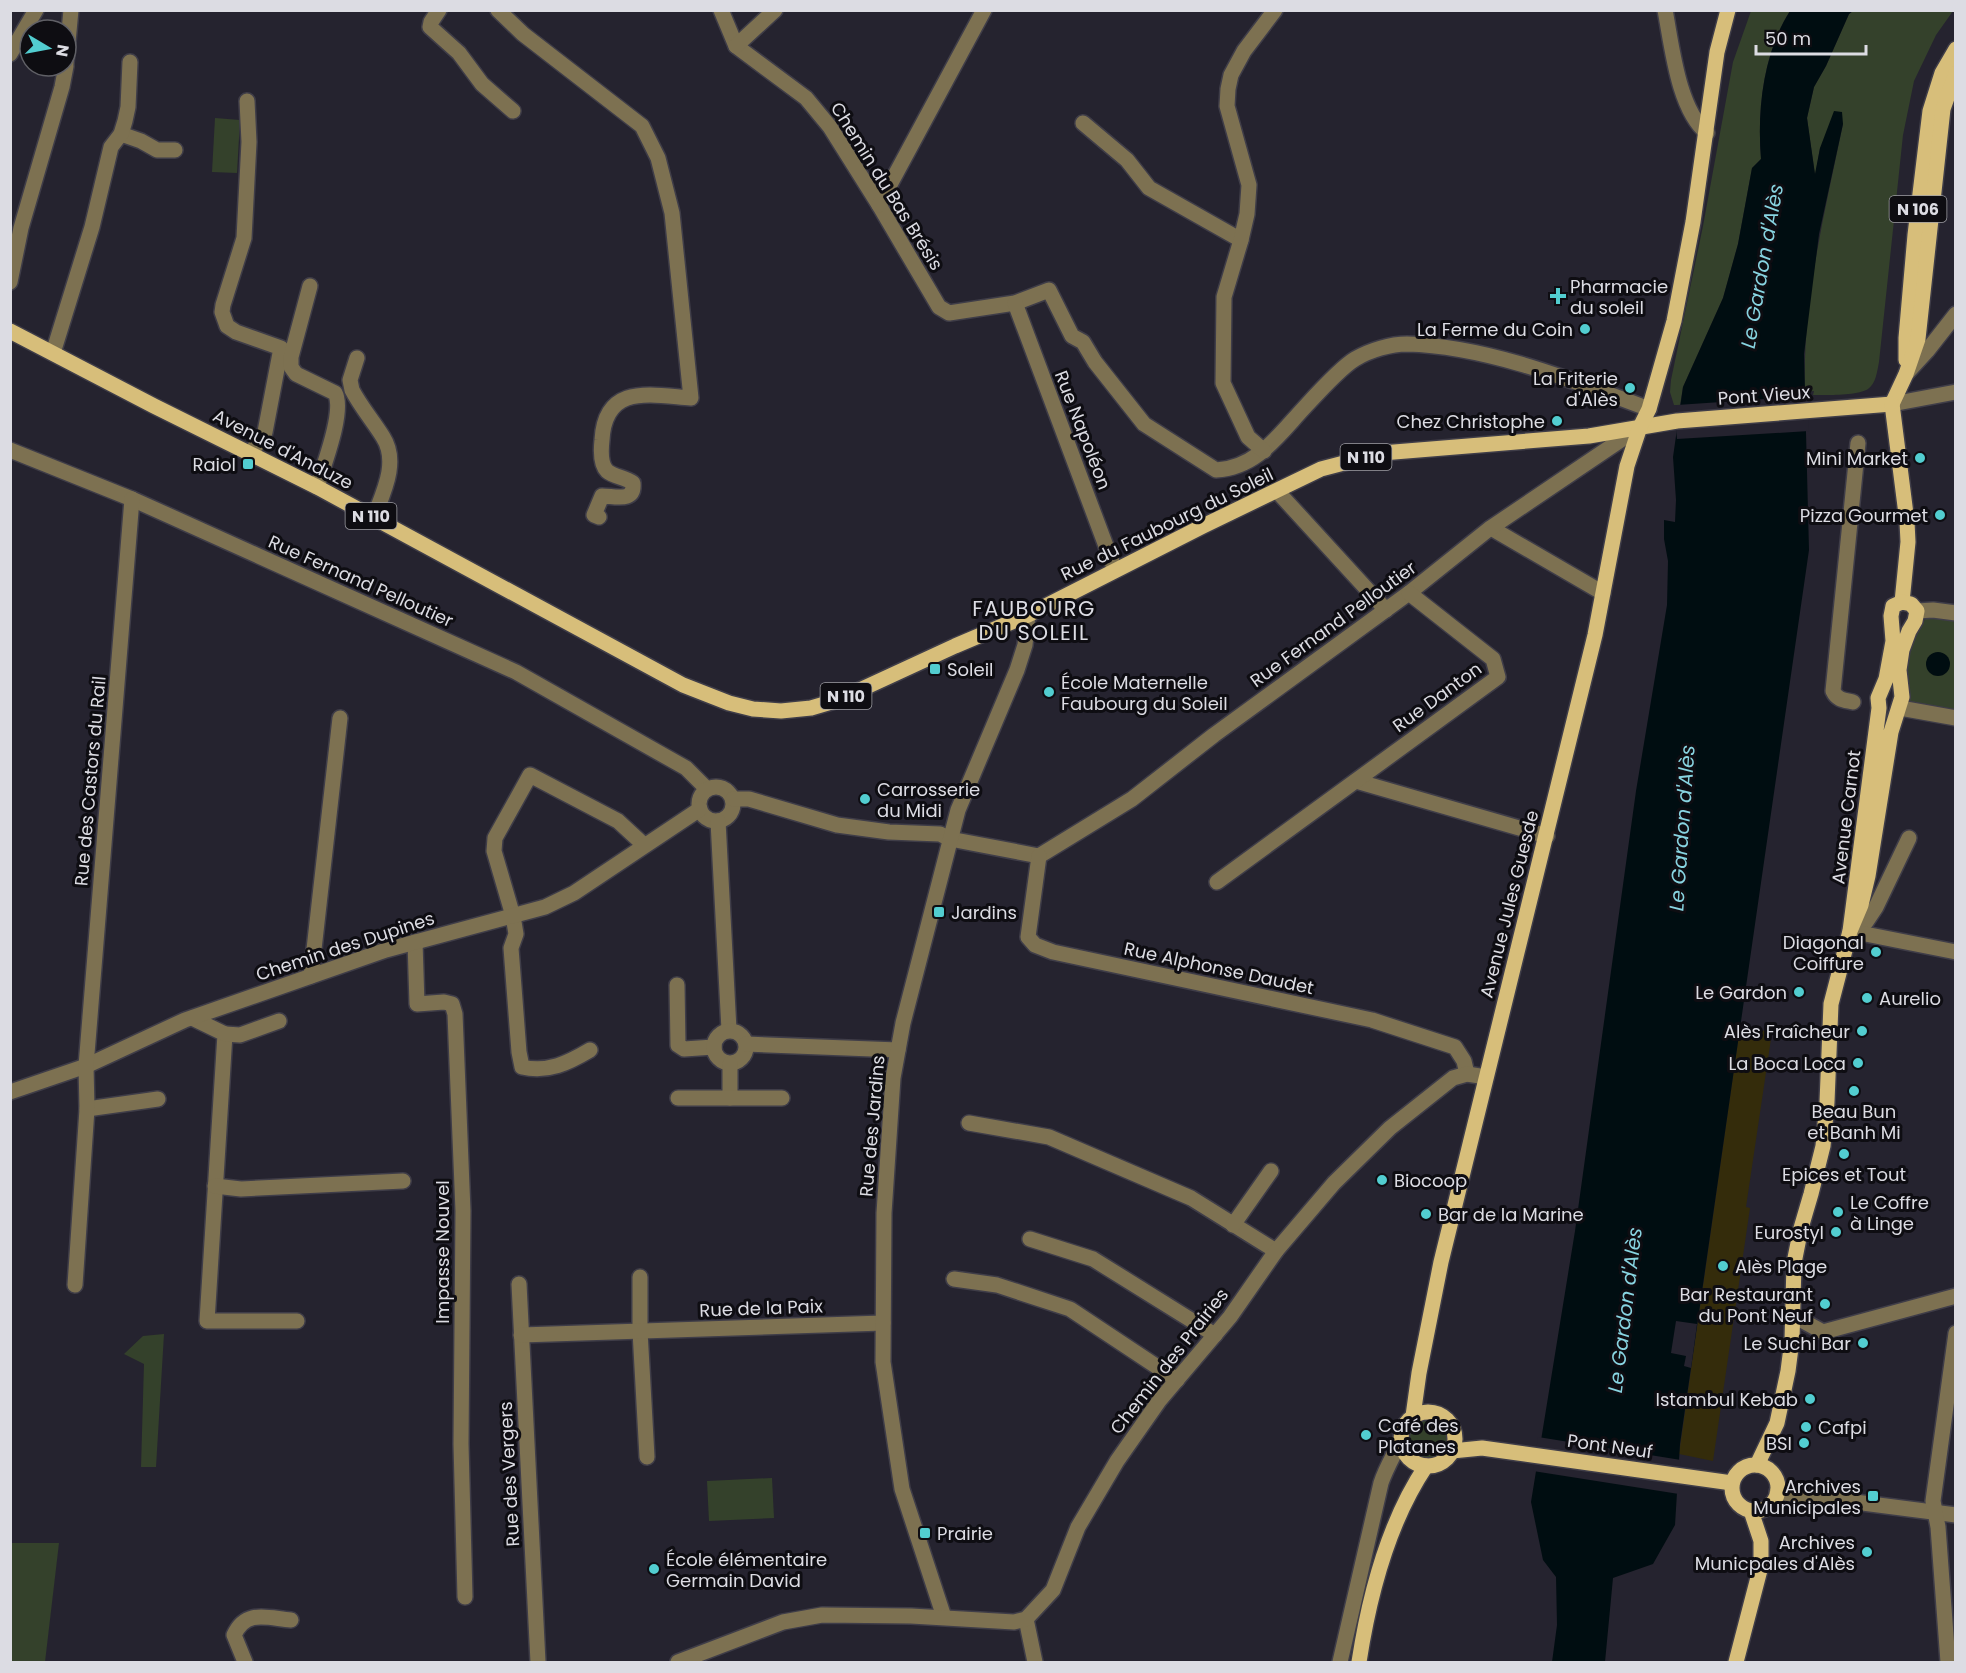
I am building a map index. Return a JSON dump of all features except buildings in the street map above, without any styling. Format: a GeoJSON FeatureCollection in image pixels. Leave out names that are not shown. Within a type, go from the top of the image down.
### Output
{"type":"FeatureCollection","features":[{"type":"Feature","properties":{"kind":"main road","name":"Avenue Jules Guesde"},"geometry":{"type":"LineString","coordinates":[[1413,1416],[1419,1372],[1441,1262],[1595,635],[1627,466],[1640,427],[1649,409],[1674,321],[1707,133],[1717,52],[1728,10]]}},
{"type":"Feature","properties":{"kind":"main road","name":"N 106"},"geometry":{"type":"LineString","coordinates":[[1906,374],[1906,332],[1930,111],[1942,73],[1956,49]]}},
{"type":"Feature","properties":{"kind":"main road","name":"N 106"},"geometry":{"type":"LineString","coordinates":[[1892,404],[1906,374],[1918,339],[1943,109],[1956,73]]}},
{"type":"Feature","properties":{"kind":"main road","name":"Avenue d'Anduze"},"geometry":{"type":"LineString","coordinates":[[10,332],[317,487],[683,685],[729,703]]}},
{"type":"Feature","properties":{"kind":"main road","name":"Pont Vieux"},"geometry":{"type":"LineString","coordinates":[[1640,427],[1677,421],[1892,404]]}},
{"type":"Feature","properties":{"kind":"main road","name":"Avenue Carnot"},"geometry":{"type":"LineString","coordinates":[[1850,932],[1879,708],[1878,698],[1886,679],[1893,641],[1891,616],[1893,606],[1902,602],[1908,532],[1892,404]]}},
{"type":"Feature","properties":{"kind":"main road","name":"Rue du Faubourg du Soleil"},"geometry":{"type":"LineString","coordinates":[[729,703],[753,709],[781,711],[811,708],[838,700],[1028,615],[1321,469],[1382,453],[1589,436],[1640,427]]}},
{"type":"Feature","properties":{"kind":"main road"},"geometry":{"type":"LineString","coordinates":[[1902,602],[1911,604],[1917,611]]}},
{"type":"Feature","properties":{"kind":"main road","name":"Avenue Carnot"},"geometry":{"type":"LineString","coordinates":[[1758,1465],[1777,1423],[1784,1391],[1792,1340],[1794,1263],[1822,1146],[1827,1102],[1831,1004],[1868,876],[1902,697],[1899,670],[1902,650],[1917,611]]}},
{"type":"Feature","properties":{"kind":"main road"},"geometry":{"type":"LineString","coordinates":[[1879,708],[1884,712],[1898,710]]}},
{"type":"Feature","properties":{"kind":"main road"},"geometry":{"type":"LineString","coordinates":[[1410,1460],[1442,1462],[1452,1451],[1455,1443],[1452,1426],[1446,1419],[1431,1412],[1418,1391]]}},
{"type":"Feature","properties":{"kind":"main road"},"geometry":{"type":"LineString","coordinates":[[1359,1662],[1383,1561],[1409,1493],[1410,1460],[1401,1440],[1402,1431],[1413,1416],[1431,1412]]}},
{"type":"Feature","properties":{"kind":"main road","name":"Pont Neuf"},"geometry":{"type":"LineString","coordinates":[[1454,1434],[1482,1448]]}},
{"type":"Feature","properties":{"kind":"main road","name":"Pont Neuf"},"geometry":{"type":"LineString","coordinates":[[1452,1451],[1482,1448],[1732,1483]]}},
{"type":"Feature","properties":{"kind":"main road"},"geometry":{"type":"LineString","coordinates":[[1758,1465],[1771,1472],[1775,1478],[1777,1492],[1765,1508],[1751,1511],[1738,1504],[1734,1497],[1732,1483],[1744,1467],[1758,1465]]}},
{"type":"Feature","properties":{"kind":"main road"},"geometry":{"type":"LineString","coordinates":[[1736,1662],[1761,1566],[1761,1541],[1751,1511]]}},
{"type":"Feature","properties":{"kind":"street"},"geometry":{"type":"LineString","coordinates":[[10,54],[36,10]]}},
{"type":"Feature","properties":{"kind":"street"},"geometry":{"type":"LineString","coordinates":[[439,10],[430,21],[430,27],[459,53],[482,84],[513,111]]}},
{"type":"Feature","properties":{"kind":"street"},"geometry":{"type":"LineString","coordinates":[[498,10],[523,33],[642,126],[658,158],[672,213],[691,398],[640,393],[628,396],[608,413],[602,434],[603,463],[607,471],[633,483],[634,490],[625,498],[602,496],[594,515],[598,517]]}},
{"type":"Feature","properties":{"kind":"street"},"geometry":{"type":"LineString","coordinates":[[721,10],[736,46],[776,10]]}},
{"type":"Feature","properties":{"kind":"street"},"geometry":{"type":"LineString","coordinates":[[879,205],[984,10]]}},
{"type":"Feature","properties":{"kind":"street"},"geometry":{"type":"LineString","coordinates":[[1275,10],[1244,51],[1228,89],[1227,105],[1249,185],[1247,214],[1224,297],[1223,383],[1248,437],[1264,451],[1314,397],[1355,359],[1382,348],[1406,344],[1449,348],[1516,363],[1649,409]]}},
{"type":"Feature","properties":{"kind":"street"},"geometry":{"type":"LineString","coordinates":[[1665,10],[1676,70],[1700,128],[1707,133]]}},
{"type":"Feature","properties":{"kind":"street","name":"Chemin du Bas Brésis"},"geometry":{"type":"LineString","coordinates":[[736,46],[806,98],[830,127],[939,307],[949,313],[1015,303],[1049,290],[1072,336],[1083,342],[1095,362],[1144,424],[1216,470],[1229,470],[1246,463],[1264,451]]}},
{"type":"Feature","properties":{"kind":"street"},"geometry":{"type":"LineString","coordinates":[[53,353],[92,227],[111,147],[121,134],[128,107],[130,62]]}},
{"type":"Feature","properties":{"kind":"street"},"geometry":{"type":"LineString","coordinates":[[10,282],[21,228],[64,78]]}},
{"type":"Feature","properties":{"kind":"street"},"geometry":{"type":"LineString","coordinates":[[247,100],[249,142],[244,238],[222,312],[226,326],[236,332],[281,348],[265,432],[251,453]]}},
{"type":"Feature","properties":{"kind":"street"},"geometry":{"type":"LineString","coordinates":[[1083,123],[1127,160],[1149,188],[1241,240]]}},
{"type":"Feature","properties":{"kind":"street"},"geometry":{"type":"LineString","coordinates":[[121,134],[157,150],[175,150]]}},
{"type":"Feature","properties":{"kind":"street"},"geometry":{"type":"LineString","coordinates":[[310,286],[291,357],[291,367],[296,374],[335,393],[338,399],[336,418],[317,487]]}},
{"type":"Feature","properties":{"kind":"street","name":"Rue Napoléon"},"geometry":{"type":"LineString","coordinates":[[1015,303],[1115,570]]}},
{"type":"Feature","properties":{"kind":"street"},"geometry":{"type":"LineString","coordinates":[[1906,374],[1956,315]]}},
{"type":"Feature","properties":{"kind":"street"},"geometry":{"type":"LineString","coordinates":[[357,357],[350,380],[352,390],[385,439],[391,462],[374,518]]}},
{"type":"Feature","properties":{"kind":"street"},"geometry":{"type":"LineString","coordinates":[[1892,404],[1956,392]]}},
{"type":"Feature","properties":{"kind":"street","name":"Rue Fernand Pelloutier"},"geometry":{"type":"LineString","coordinates":[[1039,856],[1132,799],[1214,735],[1409,593],[1491,528],[1640,427]]}},
{"type":"Feature","properties":{"kind":"street"},"geometry":{"type":"LineString","coordinates":[[1853,702],[1840,699],[1833,691],[1858,443]]}},
{"type":"Feature","properties":{"kind":"street","name":"Rue Fernand Pelloutier"},"geometry":{"type":"LineString","coordinates":[[10,450],[132,500],[516,672],[686,768],[712,788]]}},
{"type":"Feature","properties":{"kind":"street"},"geometry":{"type":"LineString","coordinates":[[1277,491],[1386,610]]}},
{"type":"Feature","properties":{"kind":"street","name":"Rue des Castors du Rail"},"geometry":{"type":"LineString","coordinates":[[86,1066],[132,500]]}},
{"type":"Feature","properties":{"kind":"street"},"geometry":{"type":"LineString","coordinates":[[1491,528],[1603,593]]}},
{"type":"Feature","properties":{"kind":"street","name":"Rue Danton"},"geometry":{"type":"LineString","coordinates":[[1217,882],[1498,677],[1493,659],[1409,593]]}},
{"type":"Feature","properties":{"kind":"street"},"geometry":{"type":"LineString","coordinates":[[1917,611],[1933,610],[1956,613]]}},
{"type":"Feature","properties":{"kind":"street","name":"Rue des Jardins"},"geometry":{"type":"LineString","coordinates":[[944,1617],[902,1489],[883,1362],[884,1213],[893,1078],[958,810],[1017,670],[1025,645],[1028,615]]}},
{"type":"Feature","properties":{"kind":"street"},"geometry":{"type":"LineString","coordinates":[[1898,710],[1956,718]]}},
{"type":"Feature","properties":{"kind":"street"},"geometry":{"type":"LineString","coordinates":[[311,976],[340,718]]}},
{"type":"Feature","properties":{"kind":"street"},"geometry":{"type":"LineString","coordinates":[[590,1050],[571,1061],[537,1070],[522,1067],[511,948],[516,934],[494,851],[495,838],[530,775],[618,821],[644,845]]}},
{"type":"Feature","properties":{"kind":"street"},"geometry":{"type":"LineString","coordinates":[[1356,781],[1547,836]]}},
{"type":"Feature","properties":{"kind":"street"},"geometry":{"type":"LineString","coordinates":[[712,788],[727,790],[733,799],[729,815],[718,821],[707,818],[700,809],[700,798],[712,788]]}},
{"type":"Feature","properties":{"kind":"street"},"geometry":{"type":"LineString","coordinates":[[733,799],[749,799],[837,825],[889,832],[940,834],[950,839],[1039,856]]}},
{"type":"Feature","properties":{"kind":"street","name":"Chemin des Dupines"},"geometry":{"type":"LineString","coordinates":[[10,1092],[86,1066],[192,1018],[386,950],[545,907],[574,893],[700,809]]}},
{"type":"Feature","properties":{"kind":"street"},"geometry":{"type":"LineString","coordinates":[[718,821],[729,1030]]}},
{"type":"Feature","properties":{"kind":"street"},"geometry":{"type":"LineString","coordinates":[[1850,932],[1866,922],[1876,907],[1909,838]]}},
{"type":"Feature","properties":{"kind":"street","name":"Rue Alphonse Daudet"},"geometry":{"type":"LineString","coordinates":[[1039,856],[1028,937],[1035,945],[1053,952],[1372,1020],[1455,1047],[1464,1061],[1467,1074]]}},
{"type":"Feature","properties":{"kind":"street"},"geometry":{"type":"LineString","coordinates":[[1850,932],[1956,952]]}},
{"type":"Feature","properties":{"kind":"street","name":"Impasse Nouvel"},"geometry":{"type":"LineString","coordinates":[[415,942],[417,1004],[444,1002],[452,1004],[454,1014],[463,1211],[461,1443],[465,1597]]}},
{"type":"Feature","properties":{"kind":"street"},"geometry":{"type":"LineString","coordinates":[[677,985],[678,1045],[684,1049],[714,1047]]}},
{"type":"Feature","properties":{"kind":"street"},"geometry":{"type":"LineString","coordinates":[[192,1018],[225,1034],[240,1035],[279,1021]]}},
{"type":"Feature","properties":{"kind":"street"},"geometry":{"type":"LineString","coordinates":[[729,1030],[741,1034],[746,1044],[745,1054],[739,1061],[730,1064],[720,1060],[714,1052],[714,1042],[720,1034],[729,1030]]}},
{"type":"Feature","properties":{"kind":"street"},"geometry":{"type":"LineString","coordinates":[[225,1034],[207,1321],[297,1321]]}},
{"type":"Feature","properties":{"kind":"street"},"geometry":{"type":"LineString","coordinates":[[746,1044],[898,1050]]}},
{"type":"Feature","properties":{"kind":"street"},"geometry":{"type":"LineString","coordinates":[[730,1064],[730,1098]]}},
{"type":"Feature","properties":{"kind":"street"},"geometry":{"type":"LineString","coordinates":[[75,1285],[87,1109],[86,1066]]}},
{"type":"Feature","properties":{"kind":"street"},"geometry":{"type":"LineString","coordinates":[[1467,1074],[1486,1077]]}},
{"type":"Feature","properties":{"kind":"street","name":"Chemin des Prairies"},"geometry":{"type":"LineString","coordinates":[[1026,1619],[1053,1590],[1078,1527],[1117,1461],[1159,1401],[1230,1317],[1276,1251],[1334,1183],[1390,1128],[1453,1078],[1467,1074]]}},
{"type":"Feature","properties":{"kind":"street"},"geometry":{"type":"LineString","coordinates":[[678,1098],[782,1098]]}},
{"type":"Feature","properties":{"kind":"street"},"geometry":{"type":"LineString","coordinates":[[87,1109],[158,1100]]}},
{"type":"Feature","properties":{"kind":"street"},"geometry":{"type":"LineString","coordinates":[[969,1123],[1048,1137],[1191,1198],[1276,1251]]}},
{"type":"Feature","properties":{"kind":"street"},"geometry":{"type":"LineString","coordinates":[[1233,1224],[1270,1171]]}},
{"type":"Feature","properties":{"kind":"street"},"geometry":{"type":"LineString","coordinates":[[214,1186],[241,1189],[403,1181]]}},
{"type":"Feature","properties":{"kind":"street"},"geometry":{"type":"LineString","coordinates":[[1030,1239],[1093,1258],[1215,1335]]}},
{"type":"Feature","properties":{"kind":"street"},"geometry":{"type":"LineString","coordinates":[[640,1277],[640,1331],[647,1457]]}},
{"type":"Feature","properties":{"kind":"street"},"geometry":{"type":"LineString","coordinates":[[954,1279],[997,1285],[1070,1309],[1177,1380]]}},
{"type":"Feature","properties":{"kind":"street","name":"Rue des Vergers"},"geometry":{"type":"LineString","coordinates":[[519,1284],[538,1662]]}},
{"type":"Feature","properties":{"kind":"street"},"geometry":{"type":"LineString","coordinates":[[1792,1315],[1823,1332],[1956,1296]]}},
{"type":"Feature","properties":{"kind":"street","name":"Rue de la Paix"},"geometry":{"type":"LineString","coordinates":[[521,1335],[883,1323]]}},
{"type":"Feature","properties":{"kind":"street"},"geometry":{"type":"LineString","coordinates":[[1948,1662],[1938,1527],[1933,1501],[1956,1333]]}},
{"type":"Feature","properties":{"kind":"street"},"geometry":{"type":"LineString","coordinates":[[1340,1662],[1386,1468],[1410,1460]]}},
{"type":"Feature","properties":{"kind":"street"},"geometry":{"type":"LineString","coordinates":[[1777,1492],[1956,1515]]}},
{"type":"Feature","properties":{"kind":"street"},"geometry":{"type":"LineString","coordinates":[[678,1662],[783,1622],[822,1615],[944,1617],[1014,1622],[1026,1619],[1035,1662]]}},
{"type":"Feature","properties":{"kind":"street"},"geometry":{"type":"LineString","coordinates":[[244,1662],[234,1635],[239,1624],[254,1617],[291,1620]]}},
{"type":"Feature","properties":{"kind":"green space"},"geometry":{"type":"Polygon","coordinates":[[[1751,11],[1790,11],[1781,27],[1768,63],[1761,102],[1761,159],[1752,168],[1738,244],[1723,298],[1683,387],[1680,405],[1674,405],[1670,392],[1671,380],[1703,226],[1733,62],[1751,11]]]}},
{"type":"Feature","properties":{"kind":"green space"},"geometry":{"type":"Polygon","coordinates":[[[1853,11],[1953,11],[1936,35],[1914,81],[1903,135],[1876,377],[1871,387],[1857,393],[1813,395],[1814,391],[1805,392],[1807,324],[1822,223],[1843,124],[1820,148],[1815,176],[1807,118],[1814,87],[1849,14],[1853,11]]]}},
{"type":"Feature","properties":{"kind":"green space"},"geometry":{"type":"Polygon","coordinates":[[[215,118],[240,120],[237,173],[212,172],[215,118]]]}},
{"type":"Feature","properties":{"kind":"green space"},"geometry":{"type":"Polygon","coordinates":[[[1927,617],[1955,618],[1955,712],[1910,703],[1903,694],[1911,636],[1927,617]]]}},
{"type":"Feature","properties":{"kind":"green space"},"geometry":{"type":"Polygon","coordinates":[[[164,1334],[156,1467],[141,1467],[144,1364],[124,1354],[143,1336],[164,1334]]]}},
{"type":"Feature","properties":{"kind":"green space"},"geometry":{"type":"Polygon","coordinates":[[[1428,1420],[1441,1426],[1447,1439],[1441,1452],[1428,1458],[1415,1452],[1409,1439],[1415,1426],[1428,1420]]]}},
{"type":"Feature","properties":{"kind":"green space"},"geometry":{"type":"Polygon","coordinates":[[[772,1478],[774,1518],[709,1521],[707,1481],[772,1478]]]}},
{"type":"Feature","properties":{"kind":"green space"},"geometry":{"type":"Polygon","coordinates":[[[11,1543],[59,1543],[45,1662],[11,1662],[11,1543]]]}},
{"type":"Feature","properties":{"kind":"sand","name":"Alès Plage"},"geometry":{"type":"Polygon","coordinates":[[[1740,1027],[1772,1032],[1746,1207],[1750,1208],[1713,1461],[1679,1454],[1740,1027]]]}},
{"type":"Feature","properties":{"kind":"water","name":"Le Gardon d'Alès"},"geometry":{"type":"Polygon","coordinates":[[[1790,11],[1853,11],[1849,14],[1814,87],[1807,118],[1815,174],[1820,148],[1834,111],[1842,112],[1843,124],[1819,234],[1804,354],[1809,550],[1680,1444],[1675,1525],[1653,1564],[1613,1578],[1605,1662],[1552,1662],[1557,1625],[1556,1577],[1543,1560],[1531,1502],[1575,1231],[1636,791],[1667,605],[1668,561],[1664,539],[1664,520],[1675,522],[1673,457],[1683,387],[1723,298],[1738,244],[1752,168],[1761,159],[1761,102],[1768,64],[1781,27],[1790,11]]]}},
{"type":"Feature","properties":{"kind":"water"},"geometry":{"type":"Polygon","coordinates":[[[1938,652],[1943,653],[1949,659],[1949,669],[1943,675],[1938,676],[1933,675],[1927,669],[1926,664],[1927,659],[1933,653],[1938,652]]]}},
{"type":"Feature","properties":{"kind":"pier"},"geometry":{"type":"Polygon","coordinates":[[[1808,396],[1809,431],[1677,439],[1675,418],[1677,405],[1808,396]]]}},
{"type":"Feature","properties":{"kind":"pier"},"geometry":{"type":"Polygon","coordinates":[[[1676,1321],[1697,1324],[1691,1368],[1684,1366],[1686,1356],[1671,1353],[1676,1321]]]}},
{"type":"Feature","properties":{"kind":"pier"},"geometry":{"type":"Polygon","coordinates":[[[1538,1437],[1681,1460],[1679,1494],[1533,1471],[1538,1437]]]}},
{"type":"Feature","properties":{"kind":"place","name":"Pharmacie du soleil"},"geometry":{"type":"Point","coordinates":[1558,296]}},
{"type":"Feature","properties":{"kind":"place","name":"La Ferme du Coin"},"geometry":{"type":"Point","coordinates":[1585,329]}},
{"type":"Feature","properties":{"kind":"place","name":"La Friterie d'Alès"},"geometry":{"type":"Point","coordinates":[1630,388]}},
{"type":"Feature","properties":{"kind":"place","name":"Chez Christophe"},"geometry":{"type":"Point","coordinates":[1557,421]}},
{"type":"Feature","properties":{"kind":"place","name":"Mini Market"},"geometry":{"type":"Point","coordinates":[1920,458]}},
{"type":"Feature","properties":{"kind":"place","name":"Raiol"},"geometry":{"type":"Point","coordinates":[248,464]}},
{"type":"Feature","properties":{"kind":"place","name":"Pizza Gourmet"},"geometry":{"type":"Point","coordinates":[1940,515]}},
{"type":"Feature","properties":{"kind":"place","name":"Soleil"},"geometry":{"type":"Point","coordinates":[935,669]}},
{"type":"Feature","properties":{"kind":"place","name":"École Maternelle Faubourg du Soleil"},"geometry":{"type":"Point","coordinates":[1049,692]}},
{"type":"Feature","properties":{"kind":"place","name":"Carrosserie du Midi"},"geometry":{"type":"Point","coordinates":[865,799]}},
{"type":"Feature","properties":{"kind":"place","name":"Jardins"},"geometry":{"type":"Point","coordinates":[939,912]}},
{"type":"Feature","properties":{"kind":"place","name":"Diagonal Coiffure"},"geometry":{"type":"Point","coordinates":[1876,952]}},
{"type":"Feature","properties":{"kind":"place","name":"Le Gardon"},"geometry":{"type":"Point","coordinates":[1799,992]}},
{"type":"Feature","properties":{"kind":"place","name":"Aurelio"},"geometry":{"type":"Point","coordinates":[1867,998]}},
{"type":"Feature","properties":{"kind":"place","name":"Alès Fraîcheur"},"geometry":{"type":"Point","coordinates":[1862,1031]}},
{"type":"Feature","properties":{"kind":"place","name":"La Boca Loca"},"geometry":{"type":"Point","coordinates":[1858,1063]}},
{"type":"Feature","properties":{"kind":"place","name":"Beau Bun et Banh Mi"},"geometry":{"type":"Point","coordinates":[1854,1091]}},
{"type":"Feature","properties":{"kind":"place","name":"Epices et Tout"},"geometry":{"type":"Point","coordinates":[1844,1154]}},
{"type":"Feature","properties":{"kind":"place","name":"Biocoop"},"geometry":{"type":"Point","coordinates":[1382,1180]}},
{"type":"Feature","properties":{"kind":"place","name":"Le Coffre à Linge"},"geometry":{"type":"Point","coordinates":[1838,1212]}},
{"type":"Feature","properties":{"kind":"place","name":"Bar de la Marine"},"geometry":{"type":"Point","coordinates":[1426,1214]}},
{"type":"Feature","properties":{"kind":"place","name":"Eurostyl"},"geometry":{"type":"Point","coordinates":[1836,1232]}},
{"type":"Feature","properties":{"kind":"place","name":"Alès Plage"},"geometry":{"type":"Point","coordinates":[1723,1266]}},
{"type":"Feature","properties":{"kind":"place","name":"Bar Restaurant du Pont Neuf"},"geometry":{"type":"Point","coordinates":[1825,1304]}},
{"type":"Feature","properties":{"kind":"place","name":"Le Suchi Bar"},"geometry":{"type":"Point","coordinates":[1863,1343]}},
{"type":"Feature","properties":{"kind":"place","name":"Istambul Kebab"},"geometry":{"type":"Point","coordinates":[1810,1399]}},
{"type":"Feature","properties":{"kind":"place","name":"Cafpi"},"geometry":{"type":"Point","coordinates":[1806,1427]}},
{"type":"Feature","properties":{"kind":"place","name":"Café des Platanes"},"geometry":{"type":"Point","coordinates":[1366,1435]}},
{"type":"Feature","properties":{"kind":"place","name":"BSI"},"geometry":{"type":"Point","coordinates":[1804,1443]}},
{"type":"Feature","properties":{"kind":"place","name":"Archives Municipales"},"geometry":{"type":"Point","coordinates":[1873,1496]}},
{"type":"Feature","properties":{"kind":"place","name":"Prairie"},"geometry":{"type":"Point","coordinates":[925,1533]}},
{"type":"Feature","properties":{"kind":"place","name":"Archives Municpales d'Alès"},"geometry":{"type":"Point","coordinates":[1867,1552]}},
{"type":"Feature","properties":{"kind":"place","name":"École élémentaire Germain David"},"geometry":{"type":"Point","coordinates":[654,1569]}},
{"type":"Feature","properties":{"kind":"district","name":"FAUBOURG DU SOLEIL"},"geometry":{"type":"Point","coordinates":[1034,620]}}]}
